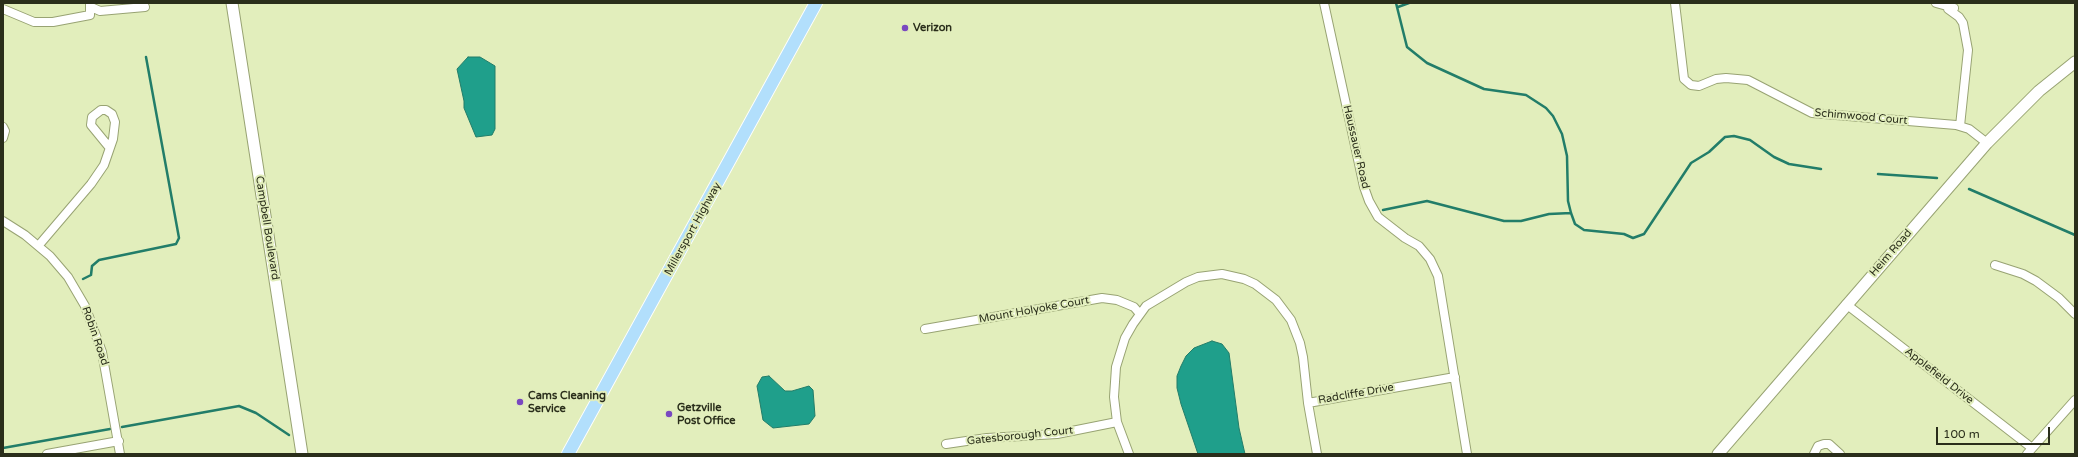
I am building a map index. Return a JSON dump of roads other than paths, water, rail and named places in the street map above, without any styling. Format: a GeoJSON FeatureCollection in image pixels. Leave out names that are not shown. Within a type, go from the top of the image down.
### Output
{"type":"FeatureCollection","features":[{"type":"Feature","properties":{"kind":"main road","name":"Millersport Highway"},"geometry":{"type":"LineString","coordinates":[[568,454],[816,3]]}},
{"type":"Feature","properties":{"kind":"street","name":"Campbell Boulevard"},"geometry":{"type":"LineString","coordinates":[[232,3],[302,454]]}},
{"type":"Feature","properties":{"kind":"street","name":"Haussauer Road"},"geometry":{"type":"LineString","coordinates":[[1324,3],[1364,188],[1378,217],[1405,238],[1419,246],[1430,259],[1438,276],[1467,454]]}},
{"type":"Feature","properties":{"kind":"street","name":"Schimwood Court"},"geometry":{"type":"LineString","coordinates":[[1675,3],[1684,79],[1691,86],[1699,86],[1716,79],[1726,78],[1748,80],[1812,113],[1960,126]]}},
{"type":"Feature","properties":{"kind":"street"},"geometry":{"type":"LineString","coordinates":[[1936,3],[1954,5]]}},
{"type":"Feature","properties":{"kind":"street"},"geometry":{"type":"LineString","coordinates":[[1954,5],[1948,9],[1959,17],[1963,23],[1968,50],[1960,126],[1976,134],[1987,143]]}},
{"type":"Feature","properties":{"kind":"street"},"geometry":{"type":"LineString","coordinates":[[3,10],[34,22],[53,22],[90,8],[100,11],[145,7]]}},
{"type":"Feature","properties":{"kind":"street","name":"Heim Road"},"geometry":{"type":"LineString","coordinates":[[1718,454],[1846,304],[1987,143],[2039,91],[2075,62]]}},
{"type":"Feature","properties":{"kind":"street"},"geometry":{"type":"LineString","coordinates":[[3,127],[3,138]]}},
{"type":"Feature","properties":{"kind":"street"},"geometry":{"type":"LineString","coordinates":[[39,245],[100,174],[108,156],[109,147]]}},
{"type":"Feature","properties":{"kind":"street","name":"Robin Road"},"geometry":{"type":"LineString","coordinates":[[3,221],[39,245],[68,277],[91,320],[108,375],[120,454]]}},
{"type":"Feature","properties":{"kind":"street"},"geometry":{"type":"LineString","coordinates":[[1995,265],[2023,274],[2036,281],[2059,298],[2075,314]]}},
{"type":"Feature","properties":{"kind":"street"},"geometry":{"type":"LineString","coordinates":[[1129,454],[1118,422],[1114,397],[1116,367],[1125,338],[1146,306],[1186,282],[1198,277],[1222,274],[1244,279],[1256,284],[1276,300],[1296,329],[1303,357],[1308,403]]}},
{"type":"Feature","properties":{"kind":"street","name":"Mount Holyoke Court"},"geometry":{"type":"LineString","coordinates":[[925,330],[1102,298],[1117,300],[1134,307],[1140,314]]}},
{"type":"Feature","properties":{"kind":"street","name":"Applefield Drive"},"geometry":{"type":"LineString","coordinates":[[1846,304],[2030,451]]}},
{"type":"Feature","properties":{"kind":"street","name":"Radcliffe Drive"},"geometry":{"type":"LineString","coordinates":[[1317,454],[1308,403],[1455,377]]}},
{"type":"Feature","properties":{"kind":"street"},"geometry":{"type":"LineString","coordinates":[[2030,451],[2075,400]]}},
{"type":"Feature","properties":{"kind":"street","name":"Gatesborough Court"},"geometry":{"type":"LineString","coordinates":[[946,444],[988,438],[1057,434],[1118,422]]}},
{"type":"Feature","properties":{"kind":"street"},"geometry":{"type":"LineString","coordinates":[[47,454],[119,441]]}},
{"type":"Feature","properties":{"kind":"street"},"geometry":{"type":"LineString","coordinates":[[1814,454],[1818,446],[1829,444],[1840,454]]}},
{"type":"Feature","properties":{"kind":"water"},"geometry":{"type":"Polygon","coordinates":[[[468,57],[480,57],[495,66],[495,129],[492,135],[476,137],[464,108],[464,101],[457,69],[468,57]]]}},
{"type":"Feature","properties":{"kind":"water"},"geometry":{"type":"Polygon","coordinates":[[[1212,341],[1222,344],[1229,353],[1239,428],[1245,454],[1198,454],[1181,404],[1177,388],[1177,376],[1181,366],[1186,356],[1194,348],[1212,341]]]}},
{"type":"Feature","properties":{"kind":"water"},"geometry":{"type":"Polygon","coordinates":[[[769,376],[785,391],[792,391],[809,386],[813,390],[815,416],[809,424],[773,428],[763,420],[757,386],[762,377],[769,376]]]}},
{"type":"Feature","properties":{"kind":"waterway"},"geometry":{"type":"LineString","coordinates":[[1396,3],[1407,47],[1427,63],[1484,89],[1526,95],[1546,108],[1553,116],[1562,134],[1567,156],[1568,201],[1571,213],[1575,224],[1584,230],[1624,234],[1633,238],[1644,234],[1691,163],[1709,152],[1725,137],[1734,136],[1750,140],[1774,157],[1789,164],[1821,169]]}},
{"type":"Feature","properties":{"kind":"waterway"},"geometry":{"type":"LineString","coordinates":[[1398,7],[1409,3]]}},
{"type":"Feature","properties":{"kind":"waterway"},"geometry":{"type":"LineString","coordinates":[[83,279],[91,275],[92,266],[99,260],[176,244],[179,238],[146,57]]}},
{"type":"Feature","properties":{"kind":"waterway"},"geometry":{"type":"LineString","coordinates":[[1878,174],[1937,178]]}},
{"type":"Feature","properties":{"kind":"waterway"},"geometry":{"type":"LineString","coordinates":[[1969,189],[2075,235]]}},
{"type":"Feature","properties":{"kind":"waterway"},"geometry":{"type":"LineString","coordinates":[[1383,210],[1427,201],[1504,221],[1521,221],[1549,214],[1571,213]]}},
{"type":"Feature","properties":{"kind":"waterway"},"geometry":{"type":"LineString","coordinates":[[122,427],[239,406],[256,413],[289,435]]}},
{"type":"Feature","properties":{"kind":"waterway"},"geometry":{"type":"LineString","coordinates":[[3,448],[110,429]]}},
{"type":"Feature","properties":{"kind":"place","name":"Verizon"},"geometry":{"type":"Point","coordinates":[905,28]}},
{"type":"Feature","properties":{"kind":"place","name":"Cams Cleaning Service"},"geometry":{"type":"Point","coordinates":[520,402]}},
{"type":"Feature","properties":{"kind":"place","name":"Getzville Post Office"},"geometry":{"type":"Point","coordinates":[669,414]}}]}
